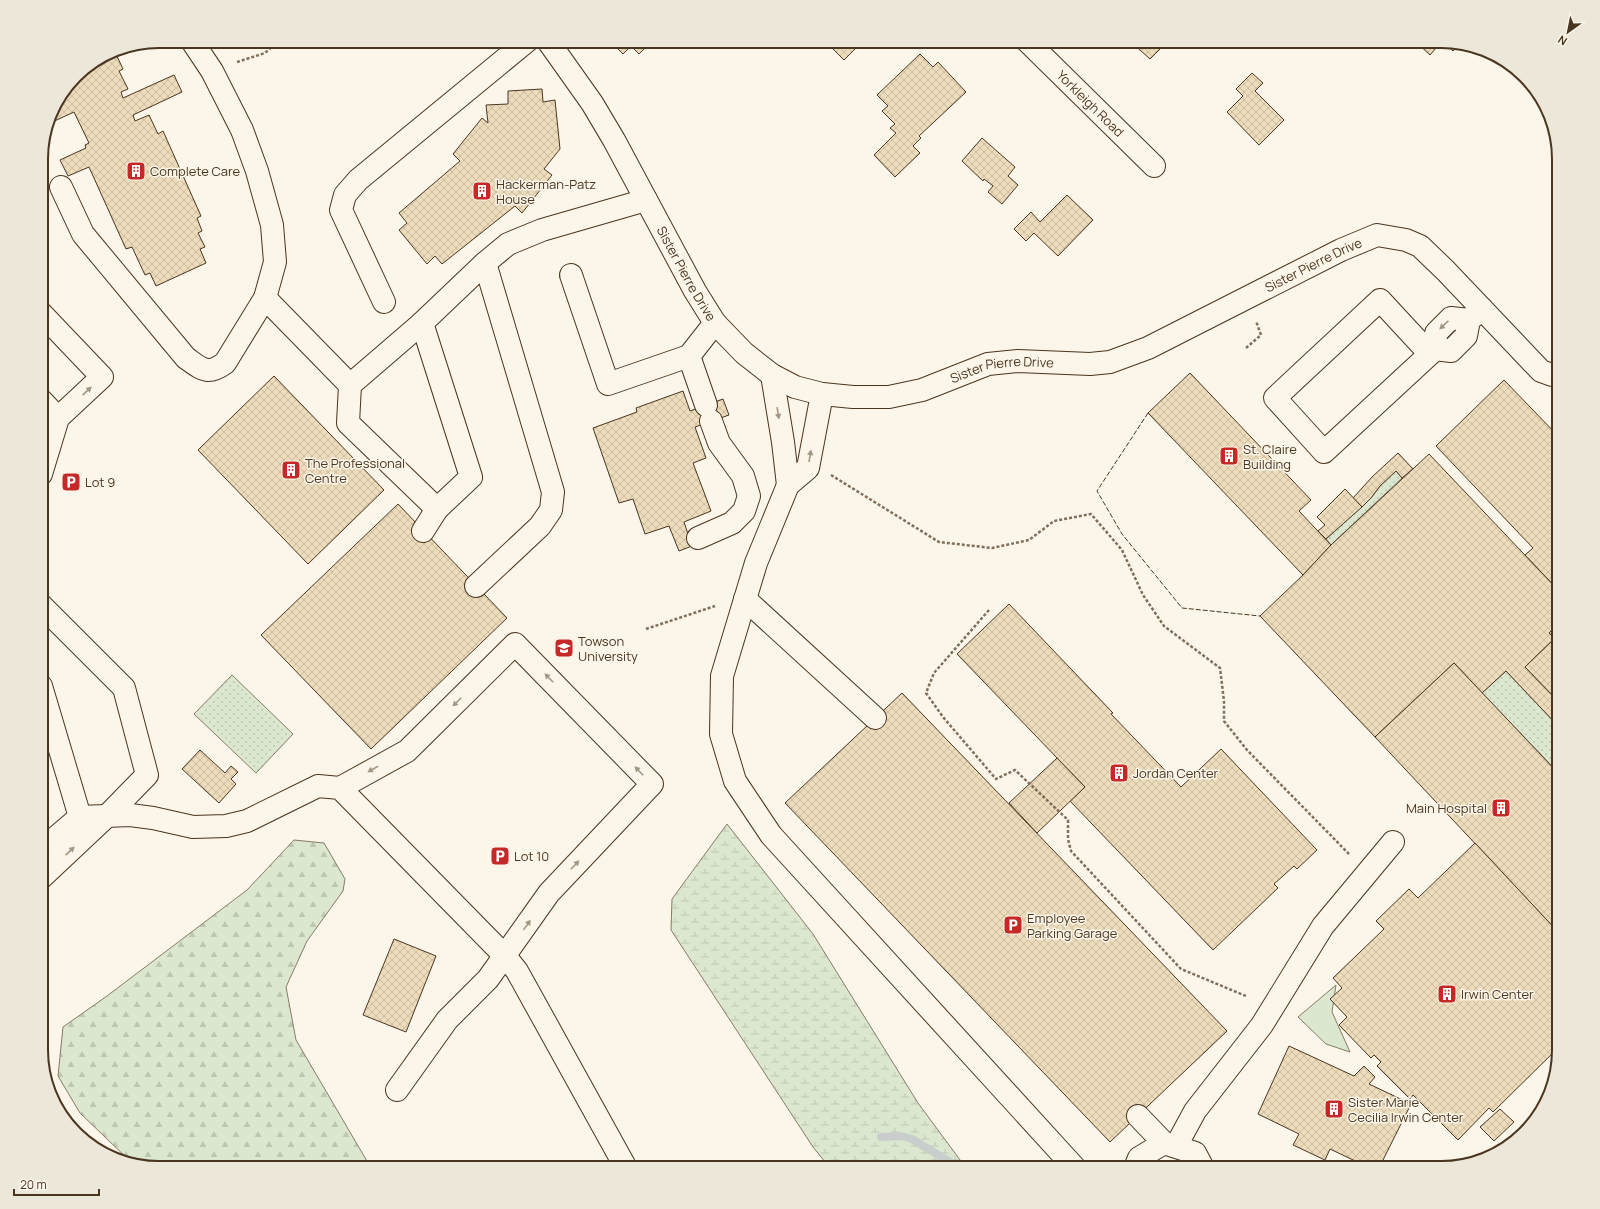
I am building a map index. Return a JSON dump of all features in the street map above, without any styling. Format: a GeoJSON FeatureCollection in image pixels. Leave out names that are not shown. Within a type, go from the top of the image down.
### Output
{"type":"FeatureCollection","features":[{"type":"Feature","properties":{"kind":"street"},"geometry":{"type":"LineString","coordinates":[[61,187],[83,234],[186,358],[206,370],[216,370],[225,363],[265,298],[275,262],[272,225],[257,170],[242,130],[212,71],[197,48]]}},
{"type":"Feature","properties":{"kind":"street"},"geometry":{"type":"LineString","coordinates":[[384,302],[341,210],[344,195],[358,180],[518,48]]}},
{"type":"Feature","properties":{"kind":"street","name":"Sister Pierre Drive"},"geometry":{"type":"LineString","coordinates":[[553,48],[592,103],[614,140],[695,291],[715,323],[744,353],[772,374],[796,387],[822,394],[853,397],[889,396],[922,390],[988,364],[1011,362],[1090,364],[1110,362],[1148,348],[1341,250],[1377,234],[1406,240],[1420,246],[1445,270],[1475,314],[1541,371],[1552,375]]}},
{"type":"Feature","properties":{"kind":"street","name":"Yorkleigh Road"},"geometry":{"type":"LineString","coordinates":[[1034,48],[1154,166]]}},
{"type":"Feature","properties":{"kind":"street"},"geometry":{"type":"LineString","coordinates":[[437,509],[348,422],[350,385],[422,323],[485,263],[508,244],[529,234],[646,200]]}},
{"type":"Feature","properties":{"kind":"street"},"geometry":{"type":"LineString","coordinates":[[476,586],[540,526],[551,510],[553,492],[485,263]]}},
{"type":"Feature","properties":{"kind":"street"},"geometry":{"type":"LineString","coordinates":[[571,275],[608,384],[689,356],[715,323]]}},
{"type":"Feature","properties":{"kind":"street"},"geometry":{"type":"LineString","coordinates":[[265,298],[350,385]]}},
{"type":"Feature","properties":{"kind":"street"},"geometry":{"type":"LineString","coordinates":[[1432,351],[1380,300],[1275,398],[1324,452],[1432,351],[1436,333],[1451,318],[1475,314]]}},
{"type":"Feature","properties":{"kind":"street"},"geometry":{"type":"LineString","coordinates":[[48,320],[102,377],[58,418],[48,451]]}},
{"type":"Feature","properties":{"kind":"street"},"geometry":{"type":"LineString","coordinates":[[422,323],[471,477],[437,509],[423,531]]}},
{"type":"Feature","properties":{"kind":"street"},"geometry":{"type":"LineString","coordinates":[[689,356],[719,444],[743,476],[749,496],[744,511],[732,523],[698,538]]}},
{"type":"Feature","properties":{"kind":"street"},"geometry":{"type":"LineString","coordinates":[[772,374],[788,485]]}},
{"type":"Feature","properties":{"kind":"street"},"geometry":{"type":"LineString","coordinates":[[822,394],[808,468],[788,485],[756,563],[722,676],[721,734],[735,781],[771,834],[1069,1161]]}},
{"type":"Feature","properties":{"kind":"street"},"geometry":{"type":"LineString","coordinates":[[48,407],[58,418]]}},
{"type":"Feature","properties":{"kind":"street"},"geometry":{"type":"LineString","coordinates":[[743,607],[875,718]]}},
{"type":"Feature","properties":{"kind":"street"},"geometry":{"type":"LineString","coordinates":[[48,612],[124,688],[147,775],[108,815],[48,871]]}},
{"type":"Feature","properties":{"kind":"street"},"geometry":{"type":"LineString","coordinates":[[48,844],[80,817],[130,815],[153,818],[193,827],[226,826],[247,821],[299,794],[318,786],[340,788],[407,751],[515,644],[652,784],[549,893],[488,979],[447,1020],[397,1090]]}},
{"type":"Feature","properties":{"kind":"street"},"geometry":{"type":"LineString","coordinates":[[48,710],[80,817]]}},
{"type":"Feature","properties":{"kind":"street"},"geometry":{"type":"LineString","coordinates":[[340,788],[505,956],[517,971],[622,1161]]}},
{"type":"Feature","properties":{"kind":"street"},"geometry":{"type":"LineString","coordinates":[[1138,1161],[1139,1158],[1170,1144],[1262,1025],[1323,926],[1393,842]]}},
{"type":"Feature","properties":{"kind":"street"},"geometry":{"type":"LineString","coordinates":[[1138,1116],[1170,1144],[1195,1153],[1199,1161]]}},
{"type":"Feature","properties":{"kind":"path"},"geometry":{"type":"LineString","coordinates":[[235,63],[265,53],[270,48]]}},
{"type":"Feature","properties":{"kind":"path"},"geometry":{"type":"LineString","coordinates":[[1246,348],[1261,335],[1254,316]]}},
{"type":"Feature","properties":{"kind":"path"},"geometry":{"type":"LineString","coordinates":[[829,474],[939,542],[992,548],[1029,540],[1054,521],[1090,514],[1122,550],[1142,595],[1164,626],[1220,668],[1224,701],[1224,721],[1247,750],[1367,872]]}},
{"type":"Feature","properties":{"kind":"path"},"geometry":{"type":"LineString","coordinates":[[646,629],[714,606],[743,607]]}},
{"type":"Feature","properties":{"kind":"path"},"geometry":{"type":"LineString","coordinates":[[989,610],[934,672],[926,693],[943,717],[996,780],[1015,770],[1068,820],[1068,839],[1071,851],[1181,969],[1246,996]]}},
{"type":"Feature","properties":{"kind":"green space"},"geometry":{"type":"Polygon","coordinates":[[[1396,471],[1402,478],[1331,545],[1326,539],[1371,498],[1380,486],[1396,471]]]}},
{"type":"Feature","properties":{"kind":"green space"},"geometry":{"type":"Polygon","coordinates":[[[1506,671],[1552,720],[1552,766],[1482,693],[1506,671]]]}},
{"type":"Feature","properties":{"kind":"green space"},"geometry":{"type":"Polygon","coordinates":[[[232,675],[293,734],[256,773],[194,714],[232,675]]]}},
{"type":"Feature","properties":{"kind":"green space"},"geometry":{"type":"Polygon","coordinates":[[[727,824],[813,934],[918,1103],[961,1161],[824,1161],[813,1147],[671,930],[672,899],[727,824]]]}},
{"type":"Feature","properties":{"kind":"green space"},"geometry":{"type":"Polygon","coordinates":[[[294,840],[324,843],[345,879],[343,891],[307,941],[286,987],[296,1040],[367,1161],[159,1161],[138,1159],[123,1155],[80,1113],[58,1076],[63,1027],[107,996],[247,890],[294,840]]]}},
{"type":"Feature","properties":{"kind":"green space"},"geometry":{"type":"Polygon","coordinates":[[[1336,985],[1332,1012],[1350,1052],[1326,1044],[1298,1017],[1336,985]]]}},
{"type":"Feature","properties":{"kind":"building"},"geometry":{"type":"Polygon","coordinates":[[[617,48],[629,48],[623,54],[617,48]]]}},
{"type":"Feature","properties":{"kind":"building"},"geometry":{"type":"Polygon","coordinates":[[[633,48],[645,48],[639,54],[633,48]]]}},
{"type":"Feature","properties":{"kind":"building"},"geometry":{"type":"Polygon","coordinates":[[[832,48],[856,48],[844,60],[832,48]]]}},
{"type":"Feature","properties":{"kind":"building"},"geometry":{"type":"Polygon","coordinates":[[[1138,48],[1161,48],[1150,59],[1138,48]]]}},
{"type":"Feature","properties":{"kind":"building"},"geometry":{"type":"Polygon","coordinates":[[[1422,48],[1436,48],[1430,55],[1422,48]]]}},
{"type":"Feature","properties":{"kind":"building"},"geometry":{"type":"Polygon","coordinates":[[[920,54],[933,67],[938,62],[966,92],[919,136],[921,138],[913,146],[920,153],[895,177],[874,155],[896,133],[890,128],[895,124],[882,111],[888,106],[877,95],[920,54]]]}},
{"type":"Feature","properties":{"kind":"building","name":"Complete Care"},"geometry":{"type":"Polygon","coordinates":[[[117,56],[123,69],[119,71],[128,89],[121,92],[123,98],[174,75],[182,92],[133,115],[135,121],[149,115],[158,134],[163,131],[201,216],[197,218],[202,231],[198,233],[205,247],[200,249],[206,263],[156,286],[150,273],[145,275],[132,247],[126,249],[89,167],[68,176],[60,160],[86,148],[85,145],[89,143],[74,112],[55,121],[67,97],[76,86],[97,67],[117,56]]]}},
{"type":"Feature","properties":{"kind":"building"},"geometry":{"type":"Polygon","coordinates":[[[1252,73],[1263,83],[1255,91],[1284,120],[1259,145],[1227,112],[1243,96],[1236,89],[1252,73]]]}},
{"type":"Feature","properties":{"kind":"building","name":"Hackerman-Patz House"},"geometry":{"type":"Polygon","coordinates":[[[542,89],[543,102],[555,100],[560,149],[544,169],[552,175],[522,213],[515,206],[442,264],[435,256],[427,264],[399,230],[407,223],[399,213],[460,161],[453,154],[482,118],[488,123],[486,105],[508,104],[508,91],[542,89]]]}},
{"type":"Feature","properties":{"kind":"building"},"geometry":{"type":"Polygon","coordinates":[[[982,138],[1015,167],[1008,176],[1018,185],[1002,204],[988,192],[993,186],[984,179],[983,181],[962,161],[982,138]]]}},
{"type":"Feature","properties":{"kind":"building"},"geometry":{"type":"Polygon","coordinates":[[[1067,195],[1093,220],[1058,256],[1034,233],[1026,241],[1014,229],[1031,212],[1040,222],[1067,195]]]}},
{"type":"Feature","properties":{"kind":"building","name":"St. Claire Building"},"geometry":{"type":"Polygon","coordinates":[[[1190,373],[1311,500],[1299,511],[1331,545],[1303,575],[1148,413],[1190,373]]]}},
{"type":"Feature","properties":{"kind":"building","name":"The Professional Centre"},"geometry":{"type":"Polygon","coordinates":[[[274,376],[384,490],[308,564],[198,450],[274,376]]]}},
{"type":"Feature","properties":{"kind":"building"},"geometry":{"type":"Polygon","coordinates":[[[1504,380],[1552,430],[1552,584],[1525,555],[1533,548],[1436,446],[1504,380]]]}},
{"type":"Feature","properties":{"kind":"building"},"geometry":{"type":"Polygon","coordinates":[[[683,391],[690,411],[723,399],[729,415],[695,427],[706,458],[693,463],[711,511],[684,522],[692,546],[679,551],[669,526],[645,534],[633,499],[619,503],[593,428],[637,412],[636,408],[683,391]]]}},
{"type":"Feature","properties":{"kind":"building"},"geometry":{"type":"Polygon","coordinates":[[[1398,453],[1413,469],[1402,478],[1396,471],[1380,486],[1362,507],[1353,498],[1373,476],[1398,453]]]}},
{"type":"Feature","properties":{"kind":"building"},"geometry":{"type":"Polygon","coordinates":[[[1429,454],[1552,584],[1552,630],[1549,633],[1552,636],[1552,641],[1525,667],[1552,695],[1552,720],[1506,671],[1482,693],[1454,663],[1375,737],[1260,616],[1303,575],[1331,545],[1429,454]]]}},
{"type":"Feature","properties":{"kind":"building"},"geometry":{"type":"Polygon","coordinates":[[[1345,489],[1362,507],[1326,539],[1318,531],[1325,525],[1317,517],[1345,489]]]}},
{"type":"Feature","properties":{"kind":"building"},"geometry":{"type":"Polygon","coordinates":[[[398,504],[507,618],[371,749],[261,635],[398,504]]]}},
{"type":"Feature","properties":{"kind":"building","name":"Jordan Center"},"geometry":{"type":"Polygon","coordinates":[[[1009,604],[1181,787],[1221,749],[1317,850],[1297,869],[1294,866],[1274,884],[1278,888],[1213,950],[1070,801],[1085,787],[957,654],[1009,604]]]}},
{"type":"Feature","properties":{"kind":"building"},"geometry":{"type":"Polygon","coordinates":[[[1552,641],[1552,695],[1525,667],[1552,641]]]}},
{"type":"Feature","properties":{"kind":"building","name":"Main Hospital"},"geometry":{"type":"Polygon","coordinates":[[[1454,663],[1552,767],[1552,926],[1375,737],[1454,663]]]}},
{"type":"Feature","properties":{"kind":"building","name":"Employee Parking Garage"},"geometry":{"type":"Polygon","coordinates":[[[902,693],[1227,1031],[1110,1142],[785,803],[902,693]]]}},
{"type":"Feature","properties":{"kind":"building"},"geometry":{"type":"Polygon","coordinates":[[[200,750],[225,773],[231,766],[238,772],[231,779],[236,784],[219,803],[182,769],[200,750]]]}},
{"type":"Feature","properties":{"kind":"building"},"geometry":{"type":"Polygon","coordinates":[[[1057,758],[1085,787],[1037,833],[1009,803],[1057,758]]]}},
{"type":"Feature","properties":{"kind":"building","name":"Irwin Center"},"geometry":{"type":"Polygon","coordinates":[[[1475,843],[1552,926],[1552,1054],[1493,1112],[1489,1108],[1458,1140],[1413,1095],[1410,1099],[1377,1066],[1381,1062],[1374,1055],[1371,1058],[1339,1025],[1347,1017],[1330,999],[1342,988],[1333,978],[1384,929],[1376,921],[1409,889],[1418,898],[1475,843]]]}},
{"type":"Feature","properties":{"kind":"building"},"geometry":{"type":"Polygon","coordinates":[[[394,939],[436,956],[406,1032],[363,1015],[394,939]]]}},
{"type":"Feature","properties":{"kind":"building","name":"Sister Marie Cecilia Irwin Center"},"geometry":{"type":"Polygon","coordinates":[[[1289,1046],[1354,1076],[1364,1066],[1375,1077],[1369,1084],[1411,1104],[1382,1161],[1355,1161],[1330,1149],[1325,1160],[1293,1145],[1299,1134],[1258,1114],[1289,1046]]]}},
{"type":"Feature","properties":{"kind":"building"},"geometry":{"type":"Polygon","coordinates":[[[1500,1109],[1514,1122],[1494,1141],[1480,1127],[1500,1109]]]}},
{"type":"Feature","properties":{"kind":"waterway"},"geometry":{"type":"LineString","coordinates":[[881,1137],[901,1136],[912,1139],[948,1161]]}},
{"type":"Feature","properties":{"kind":"fence"},"geometry":{"type":"LineString","coordinates":[[1148,413],[1097,491],[1122,534],[1182,608],[1260,616]]}},
{"type":"Feature","properties":{"kind":"place","name":"Complete Care"},"geometry":{"type":"Point","coordinates":[136,171]}},
{"type":"Feature","properties":{"kind":"place","name":"Hackerman-Patz House"},"geometry":{"type":"Point","coordinates":[482,191]}},
{"type":"Feature","properties":{"kind":"place","name":"St. Claire Building"},"geometry":{"type":"Point","coordinates":[1229,456]}},
{"type":"Feature","properties":{"kind":"place","name":"The Professional Centre"},"geometry":{"type":"Point","coordinates":[291,470]}},
{"type":"Feature","properties":{"kind":"place","name":"Lot 9"},"geometry":{"type":"Point","coordinates":[71,482]}},
{"type":"Feature","properties":{"kind":"place","name":"Towson University"},"geometry":{"type":"Point","coordinates":[564,648]}},
{"type":"Feature","properties":{"kind":"place","name":"Jordan Center"},"geometry":{"type":"Point","coordinates":[1119,773]}},
{"type":"Feature","properties":{"kind":"place","name":"Main Hospital"},"geometry":{"type":"Point","coordinates":[1501,808]}},
{"type":"Feature","properties":{"kind":"place","name":"Lot 10"},"geometry":{"type":"Point","coordinates":[500,856]}},
{"type":"Feature","properties":{"kind":"place","name":"Employee Parking Garage"},"geometry":{"type":"Point","coordinates":[1013,925]}},
{"type":"Feature","properties":{"kind":"place","name":"Irwin Center"},"geometry":{"type":"Point","coordinates":[1447,994]}},
{"type":"Feature","properties":{"kind":"place","name":"Sister Marie Cecilia Irwin Center"},"geometry":{"type":"Point","coordinates":[1334,1109]}}]}
